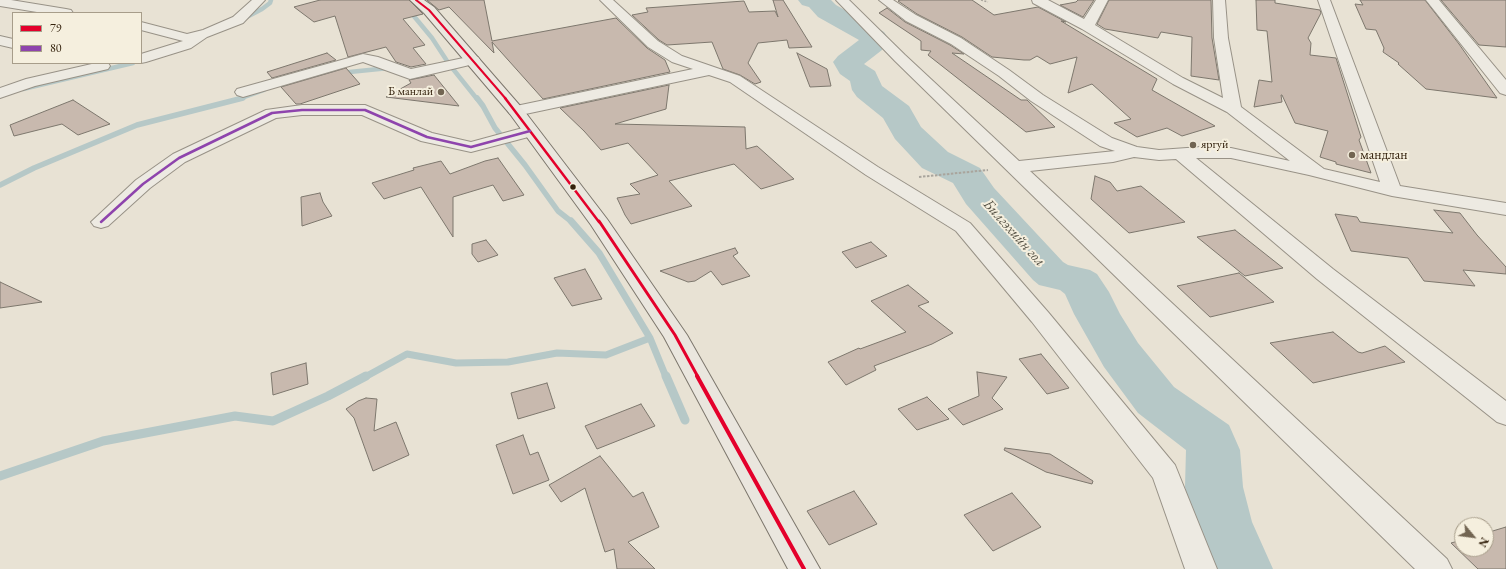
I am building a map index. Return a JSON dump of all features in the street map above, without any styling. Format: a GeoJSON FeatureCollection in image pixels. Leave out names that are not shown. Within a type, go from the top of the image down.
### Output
{"type":"FeatureCollection","features":[{"type":"Feature","properties":{"kind":"main road"},"geometry":{"type":"LineString","coordinates":[[416,0],[429,10],[457,63],[516,110],[521,133],[600,223],[675,335],[804,569]]}},
{"type":"Feature","properties":{"kind":"street"},"geometry":{"type":"LineString","coordinates":[[142,59],[186,45],[238,20],[259,0]]}},
{"type":"Feature","properties":{"kind":"street"},"geometry":{"type":"LineString","coordinates":[[606,0],[652,44],[677,59],[735,79],[872,171],[963,227],[1040,317],[1164,473],[1201,569]]}},
{"type":"Feature","properties":{"kind":"street"},"geometry":{"type":"LineString","coordinates":[[842,0],[900,58],[1436,569]]}},
{"type":"Feature","properties":{"kind":"street"},"geometry":{"type":"LineString","coordinates":[[885,0],[911,18],[956,41],[1004,72],[1037,98],[1106,142],[1134,152],[1159,155],[1201,152],[1231,153],[1392,190],[1506,209]]}},
{"type":"Feature","properties":{"kind":"street"},"geometry":{"type":"LineString","coordinates":[[1038,0],[1087,26],[1178,81],[1232,109],[1318,173]]}},
{"type":"Feature","properties":{"kind":"street"},"geometry":{"type":"LineString","coordinates":[[1087,26],[1102,0]]}},
{"type":"Feature","properties":{"kind":"street"},"geometry":{"type":"LineString","coordinates":[[1219,0],[1221,38],[1232,109]]}},
{"type":"Feature","properties":{"kind":"street"},"geometry":{"type":"LineString","coordinates":[[1324,0],[1392,190]]}},
{"type":"Feature","properties":{"kind":"street"},"geometry":{"type":"LineString","coordinates":[[1432,0],[1506,90]]}},
{"type":"Feature","properties":{"kind":"street"},"geometry":{"type":"LineString","coordinates":[[0,2],[60,12]]}},
{"type":"Feature","properties":{"kind":"street"},"geometry":{"type":"LineString","coordinates":[[142,26],[187,38],[209,34]]}},
{"type":"Feature","properties":{"kind":"street"},"geometry":{"type":"LineString","coordinates":[[0,40],[12,44]]}},
{"type":"Feature","properties":{"kind":"street"},"geometry":{"type":"LineString","coordinates":[[243,92],[363,58],[373,60],[410,74],[457,63]]}},
{"type":"Feature","properties":{"kind":"street"},"geometry":{"type":"LineString","coordinates":[[90,64],[103,66]]}},
{"type":"Feature","properties":{"kind":"street"},"geometry":{"type":"LineString","coordinates":[[2,92],[31,82],[113,64]]}},
{"type":"Feature","properties":{"kind":"street"},"geometry":{"type":"LineString","coordinates":[[516,110],[710,70]]}},
{"type":"Feature","properties":{"kind":"street"},"geometry":{"type":"LineString","coordinates":[[101,222],[143,184],[178,158],[272,113],[302,110],[365,110],[426,138],[471,147],[521,133]]}},
{"type":"Feature","properties":{"kind":"street"},"geometry":{"type":"LineString","coordinates":[[1014,167],[1113,157],[1134,152]]}},
{"type":"Feature","properties":{"kind":"street"},"geometry":{"type":"LineString","coordinates":[[1181,154],[1325,274],[1506,416]]}},
{"type":"Feature","properties":{"kind":"path"},"geometry":{"type":"LineString","coordinates":[[981,0],[988,2]]}},
{"type":"Feature","properties":{"kind":"path"},"geometry":{"type":"LineString","coordinates":[[920,177],[991,169]]}},
{"type":"Feature","properties":{"kind":"building"},"geometry":{"type":"Polygon","coordinates":[[[320,0],[409,0],[423,14],[403,19],[425,45],[413,48],[426,64],[411,67],[396,62],[386,47],[348,57],[335,16],[314,22],[294,7],[320,0]]]}},
{"type":"Feature","properties":{"kind":"building"},"geometry":{"type":"Polygon","coordinates":[[[427,0],[484,0],[492,41],[616,18],[647,48],[665,60],[670,72],[543,99],[492,42],[494,53],[449,7],[439,10],[427,0]]]}},
{"type":"Feature","properties":{"kind":"building"},"geometry":{"type":"Polygon","coordinates":[[[773,0],[783,0],[812,47],[789,48],[787,40],[758,43],[748,63],[761,82],[755,84],[740,75],[723,69],[712,42],[667,45],[659,40],[632,15],[648,12],[646,8],[744,1],[749,12],[775,11],[778,17],[773,0]]]}},
{"type":"Feature","properties":{"kind":"building"},"geometry":{"type":"Polygon","coordinates":[[[972,0],[994,15],[1038,7],[1066,22],[1061,21],[1157,79],[1152,90],[1215,126],[1182,136],[1167,128],[1137,137],[1114,123],[1131,119],[1092,84],[1068,93],[1077,57],[1050,64],[1037,56],[1030,60],[992,57],[962,37],[917,14],[898,1],[972,0]]]}},
{"type":"Feature","properties":{"kind":"building"},"geometry":{"type":"Polygon","coordinates":[[[1078,0],[1094,0],[1083,17],[1060,5],[1076,2],[1078,0]]]}},
{"type":"Feature","properties":{"kind":"building"},"geometry":{"type":"Polygon","coordinates":[[[1109,0],[1211,0],[1212,38],[1219,80],[1191,76],[1192,37],[1161,32],[1158,38],[1105,29],[1097,24],[1109,0]]]}},
{"type":"Feature","properties":{"kind":"building"},"geometry":{"type":"Polygon","coordinates":[[[1256,0],[1275,0],[1275,3],[1320,10],[1321,13],[1308,38],[1311,43],[1310,55],[1336,58],[1361,137],[1359,140],[1371,173],[1336,164],[1336,162],[1320,157],[1328,131],[1295,123],[1282,95],[1282,102],[1254,107],[1259,80],[1272,82],[1267,31],[1257,30],[1256,0]]]}},
{"type":"Feature","properties":{"kind":"building"},"geometry":{"type":"Polygon","coordinates":[[[1360,0],[1425,0],[1459,44],[1497,98],[1426,89],[1398,64],[1399,63],[1383,52],[1384,48],[1376,30],[1366,29],[1355,4],[1363,5],[1360,0]]]}},
{"type":"Feature","properties":{"kind":"building"},"geometry":{"type":"Polygon","coordinates":[[[1441,0],[1506,0],[1506,47],[1479,45],[1441,0]]]}},
{"type":"Feature","properties":{"kind":"building"},"geometry":{"type":"Polygon","coordinates":[[[887,8],[905,22],[950,45],[964,54],[952,53],[1021,100],[1027,100],[1055,127],[1026,132],[928,55],[931,51],[921,50],[921,41],[879,13],[887,8]]]}},
{"type":"Feature","properties":{"kind":"building"},"geometry":{"type":"Polygon","coordinates":[[[327,53],[336,60],[272,78],[267,72],[327,53]]]}},
{"type":"Feature","properties":{"kind":"building"},"geometry":{"type":"Polygon","coordinates":[[[797,53],[827,69],[831,86],[810,87],[797,53]]]}},
{"type":"Feature","properties":{"kind":"building"},"geometry":{"type":"Polygon","coordinates":[[[346,68],[360,84],[300,104],[296,104],[281,87],[346,68]]]}},
{"type":"Feature","properties":{"kind":"building"},"geometry":{"type":"Polygon","coordinates":[[[434,75],[459,106],[386,97],[411,83],[409,80],[434,75]]]}},
{"type":"Feature","properties":{"kind":"building"},"geometry":{"type":"Polygon","coordinates":[[[669,85],[666,109],[615,124],[745,127],[746,149],[757,146],[794,179],[761,189],[734,164],[669,181],[692,206],[631,224],[617,198],[640,194],[630,184],[658,175],[628,143],[601,150],[560,108],[669,85]]]}},
{"type":"Feature","properties":{"kind":"building"},"geometry":{"type":"Polygon","coordinates":[[[73,100],[110,124],[78,135],[62,124],[14,136],[10,125],[73,100]]]}},
{"type":"Feature","properties":{"kind":"building"},"geometry":{"type":"Polygon","coordinates":[[[498,158],[524,195],[503,201],[493,185],[453,197],[453,237],[421,187],[384,199],[372,183],[414,170],[413,168],[441,161],[450,174],[485,161],[498,158]]]}},
{"type":"Feature","properties":{"kind":"building"},"geometry":{"type":"Polygon","coordinates":[[[1095,176],[1110,182],[1117,191],[1141,186],[1185,222],[1129,233],[1091,199],[1095,176]]]}},
{"type":"Feature","properties":{"kind":"building"},"geometry":{"type":"Polygon","coordinates":[[[320,193],[323,202],[332,216],[302,226],[301,197],[320,193]]]}},
{"type":"Feature","properties":{"kind":"building"},"geometry":{"type":"Polygon","coordinates":[[[1434,210],[1460,213],[1477,235],[1506,267],[1506,274],[1463,270],[1475,286],[1424,281],[1408,258],[1351,251],[1335,214],[1357,217],[1360,222],[1453,233],[1434,210]]]}},
{"type":"Feature","properties":{"kind":"building"},"geometry":{"type":"Polygon","coordinates":[[[1235,230],[1283,268],[1245,276],[1197,237],[1235,230]]]}},
{"type":"Feature","properties":{"kind":"building"},"geometry":{"type":"Polygon","coordinates":[[[486,240],[498,255],[478,262],[472,254],[472,244],[486,240]]]}},
{"type":"Feature","properties":{"kind":"building"},"geometry":{"type":"Polygon","coordinates":[[[871,242],[887,256],[856,268],[842,252],[871,242]]]}},
{"type":"Feature","properties":{"kind":"building"},"geometry":{"type":"Polygon","coordinates":[[[735,248],[738,253],[733,256],[750,276],[722,285],[711,271],[695,281],[688,282],[660,271],[735,248]]]}},
{"type":"Feature","properties":{"kind":"building"},"geometry":{"type":"Polygon","coordinates":[[[585,269],[602,299],[572,306],[554,278],[585,269]]]}},
{"type":"Feature","properties":{"kind":"building"},"geometry":{"type":"Polygon","coordinates":[[[1239,273],[1274,302],[1210,317],[1177,286],[1239,273]]]}},
{"type":"Feature","properties":{"kind":"building"},"geometry":{"type":"Polygon","coordinates":[[[0,282],[42,302],[0,308],[0,282]]]}},
{"type":"Feature","properties":{"kind":"building"},"geometry":{"type":"Polygon","coordinates":[[[908,285],[929,302],[918,306],[953,333],[932,344],[874,366],[876,370],[846,385],[828,362],[859,348],[860,349],[906,332],[871,301],[908,285]]]}},
{"type":"Feature","properties":{"kind":"building"},"geometry":{"type":"Polygon","coordinates":[[[1333,332],[1358,352],[1362,353],[1385,346],[1405,362],[1313,383],[1270,343],[1333,332]]]}},
{"type":"Feature","properties":{"kind":"building"},"geometry":{"type":"Polygon","coordinates":[[[1041,354],[1069,388],[1047,394],[1019,359],[1041,354]]]}},
{"type":"Feature","properties":{"kind":"building"},"geometry":{"type":"Polygon","coordinates":[[[306,363],[308,384],[273,395],[271,373],[306,363]]]}},
{"type":"Feature","properties":{"kind":"building"},"geometry":{"type":"Polygon","coordinates":[[[977,372],[1007,377],[992,398],[1003,409],[963,425],[948,409],[979,396],[977,372]]]}},
{"type":"Feature","properties":{"kind":"building"},"geometry":{"type":"Polygon","coordinates":[[[547,383],[555,408],[518,419],[511,393],[547,383]]]}},
{"type":"Feature","properties":{"kind":"building"},"geometry":{"type":"Polygon","coordinates":[[[927,397],[949,419],[917,430],[898,409],[927,397]]]}},
{"type":"Feature","properties":{"kind":"building"},"geometry":{"type":"Polygon","coordinates":[[[366,398],[377,399],[374,431],[396,422],[409,455],[373,471],[354,418],[346,409],[358,401],[366,398]]]}},
{"type":"Feature","properties":{"kind":"building"},"geometry":{"type":"Polygon","coordinates":[[[641,404],[655,426],[597,449],[585,426],[641,404]]]}},
{"type":"Feature","properties":{"kind":"building"},"geometry":{"type":"Polygon","coordinates":[[[523,435],[530,455],[538,452],[549,480],[513,494],[496,445],[523,435]]]}},
{"type":"Feature","properties":{"kind":"building"},"geometry":{"type":"Polygon","coordinates":[[[1005,448],[1050,454],[1093,481],[1092,484],[1046,472],[1004,450],[1005,448]]]}},
{"type":"Feature","properties":{"kind":"building"},"geometry":{"type":"Polygon","coordinates":[[[600,456],[633,497],[643,492],[659,527],[628,542],[655,569],[617,569],[614,549],[605,552],[585,488],[561,502],[549,485],[600,456]]]}},
{"type":"Feature","properties":{"kind":"building"},"geometry":{"type":"Polygon","coordinates":[[[854,491],[877,524],[829,545],[807,511],[854,491]]]}},
{"type":"Feature","properties":{"kind":"building"},"geometry":{"type":"Polygon","coordinates":[[[1012,493],[1041,527],[993,551],[964,515],[1012,493]]]}},
{"type":"Feature","properties":{"kind":"building"},"geometry":{"type":"Polygon","coordinates":[[[1506,527],[1506,569],[1478,569],[1466,557],[1494,557],[1494,531],[1506,527]]]}},
{"type":"Feature","properties":{"kind":"waterway"},"geometry":{"type":"LineString","coordinates":[[243,19],[262,9],[270,3],[271,0]]}},
{"type":"Feature","properties":{"kind":"waterway"},"geometry":{"type":"LineString","coordinates":[[398,0],[408,9],[432,38],[449,64],[477,99]]}},
{"type":"Feature","properties":{"kind":"waterway","name":"Билгэхийн гол"},"geometry":{"type":"LineString","coordinates":[[811,0],[818,2],[827,11],[874,38],[872,44],[848,62],[851,68],[864,77],[868,90],[897,113],[907,132],[935,160],[967,176],[980,196],[1048,271],[1054,275],[1075,280],[1081,284],[1087,292],[1097,314],[1121,355],[1156,400],[1210,440],[1213,450],[1214,487],[1222,522],[1242,569]]}},
{"type":"Feature","properties":{"kind":"waterway"},"geometry":{"type":"LineString","coordinates":[[23,89],[129,64]]}},
{"type":"Feature","properties":{"kind":"waterway"},"geometry":{"type":"LineString","coordinates":[[310,76],[389,68]]}},
{"type":"Feature","properties":{"kind":"waterway"},"geometry":{"type":"LineString","coordinates":[[239,99],[264,90]]}},
{"type":"Feature","properties":{"kind":"waterway"},"geometry":{"type":"LineString","coordinates":[[0,185],[34,168],[137,125],[243,98]]}},
{"type":"Feature","properties":{"kind":"waterway"},"geometry":{"type":"LineString","coordinates":[[477,98],[495,128],[525,165],[558,211],[572,222]]}},
{"type":"Feature","properties":{"kind":"waterway"},"geometry":{"type":"LineString","coordinates":[[572,222],[599,253],[650,338]]}},
{"type":"Feature","properties":{"kind":"waterway"},"geometry":{"type":"LineString","coordinates":[[365,377],[407,354],[456,363],[508,362],[557,353],[606,355],[650,338]]}},
{"type":"Feature","properties":{"kind":"waterway"},"geometry":{"type":"LineString","coordinates":[[650,338],[666,377]]}},
{"type":"Feature","properties":{"kind":"waterway"},"geometry":{"type":"LineString","coordinates":[[0,476],[103,441],[235,416],[273,421],[328,396],[366,376]]}},
{"type":"Feature","properties":{"kind":"waterway"},"geometry":{"type":"LineString","coordinates":[[666,376],[685,420]]}},
{"type":"Feature","properties":{"kind":"transit line","name":"79"},"geometry":{"type":"LineString","coordinates":[[416,0],[429,10],[516,111],[600,223],[675,335],[804,569]]}},
{"type":"Feature","properties":{"kind":"transit line","name":"80"},"geometry":{"type":"LineString","coordinates":[[101,222],[143,184],[179,158],[272,113],[302,110],[365,110],[427,137],[471,147],[530,131]]}},
{"type":"Feature","properties":{"kind":"place","name":"Б манлай"},"geometry":{"type":"Point","coordinates":[441,92]}},
{"type":"Feature","properties":{"kind":"place","name":"яргуй"},"geometry":{"type":"Point","coordinates":[1193,145]}},
{"type":"Feature","properties":{"kind":"place","name":"мандлан"},"geometry":{"type":"Point","coordinates":[1352,155]}}]}
